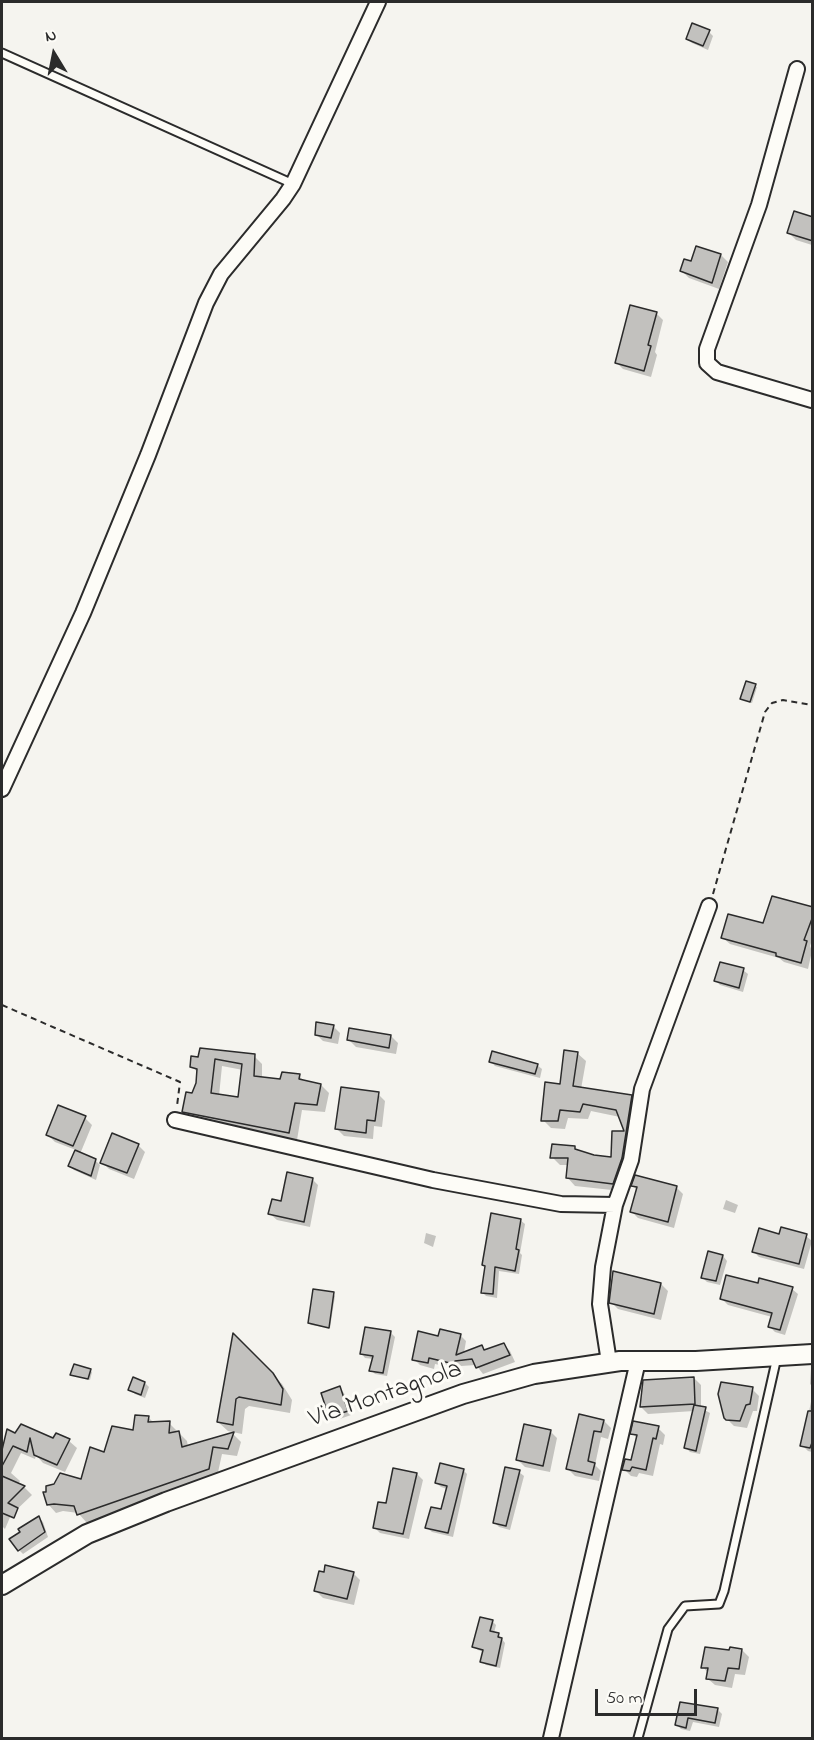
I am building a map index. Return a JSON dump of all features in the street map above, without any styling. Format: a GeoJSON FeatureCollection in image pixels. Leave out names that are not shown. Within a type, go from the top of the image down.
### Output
{"type":"FeatureCollection","features":[{"type":"Feature","properties":{"kind":"street"},"geometry":{"type":"LineString","coordinates":[[2,789],[83,613],[148,455],[206,303],[221,274],[283,200],[378,2]]}},
{"type":"Feature","properties":{"kind":"street"},"geometry":{"type":"LineString","coordinates":[[797,69],[759,205],[706,349],[707,363],[717,372],[813,400]]}},
{"type":"Feature","properties":{"kind":"street"},"geometry":{"type":"LineString","coordinates":[[609,1362],[600,1304],[603,1267],[615,1205],[631,1160],[642,1089],[709,906]]}},
{"type":"Feature","properties":{"kind":"street"},"geometry":{"type":"LineString","coordinates":[[175,1120],[433,1180],[561,1204],[615,1205]]}},
{"type":"Feature","properties":{"kind":"street","name":"Via Montagnola"},"geometry":{"type":"LineString","coordinates":[[2,1585],[87,1534],[250,1471],[463,1394],[534,1374],[609,1362],[813,1354]]}},
{"type":"Feature","properties":{"kind":"street"},"geometry":{"type":"LineString","coordinates":[[551,1738],[638,1361]]}},
{"type":"Feature","properties":{"kind":"lane"},"geometry":{"type":"LineString","coordinates":[[2,53],[292,184]]}},
{"type":"Feature","properties":{"kind":"lane"},"geometry":{"type":"LineString","coordinates":[[638,1738],[668,1629],[685,1606],[719,1604],[724,1591],[777,1357]]}},
{"type":"Feature","properties":{"kind":"path"},"geometry":{"type":"LineString","coordinates":[[709,906],[765,712],[772,703],[783,700],[813,705]]}},
{"type":"Feature","properties":{"kind":"path"},"geometry":{"type":"LineString","coordinates":[[2,1005],[180,1082],[175,1120]]}},
{"type":"Feature","properties":{"kind":"building"},"geometry":{"type":"Polygon","coordinates":[[[692,23],[710,30],[703,46],[686,39],[692,23]]]}},
{"type":"Feature","properties":{"kind":"building"},"geometry":{"type":"Polygon","coordinates":[[[794,211],[813,217],[813,241],[787,233],[794,211]]]}},
{"type":"Feature","properties":{"kind":"building"},"geometry":{"type":"Polygon","coordinates":[[[696,246],[721,254],[712,283],[680,271],[684,259],[691,261],[696,246]]]}},
{"type":"Feature","properties":{"kind":"building"},"geometry":{"type":"Polygon","coordinates":[[[630,305],[657,312],[644,371],[615,363],[630,305]]]}},
{"type":"Feature","properties":{"kind":"building"},"geometry":{"type":"Polygon","coordinates":[[[746,681],[756,684],[750,702],[740,699],[746,681]]]}},
{"type":"Feature","properties":{"kind":"building"},"geometry":{"type":"Polygon","coordinates":[[[772,896],[813,907],[813,916],[804,940],[807,941],[801,963],[776,956],[776,953],[721,938],[728,914],[763,923],[772,896]]]}},
{"type":"Feature","properties":{"kind":"building"},"geometry":{"type":"Polygon","coordinates":[[[720,962],[744,968],[739,988],[714,981],[720,962]]]}},
{"type":"Feature","properties":{"kind":"building"},"geometry":{"type":"Polygon","coordinates":[[[316,1022],[334,1025],[331,1038],[315,1035],[316,1022]]]}},
{"type":"Feature","properties":{"kind":"building"},"geometry":{"type":"Polygon","coordinates":[[[349,1028],[391,1035],[389,1048],[347,1040],[349,1028]]]}},
{"type":"Feature","properties":{"kind":"building"},"geometry":{"type":"Polygon","coordinates":[[[200,1048],[255,1054],[254,1076],[280,1079],[282,1072],[300,1074],[299,1079],[321,1084],[317,1105],[295,1103],[289,1133],[182,1112],[186,1092],[192,1093],[196,1083],[197,1069],[190,1067],[191,1056],[198,1057],[200,1048]],[[215,1059],[211,1093],[238,1097],[242,1064],[215,1059]]]}},
{"type":"Feature","properties":{"kind":"building"},"geometry":{"type":"Polygon","coordinates":[[[564,1050],[578,1052],[573,1086],[632,1095],[622,1158],[613,1184],[566,1178],[568,1158],[550,1158],[552,1144],[575,1146],[575,1149],[594,1155],[611,1157],[612,1131],[624,1131],[616,1110],[583,1104],[580,1112],[560,1110],[558,1121],[541,1121],[545,1082],[560,1084],[564,1050]]]}},
{"type":"Feature","properties":{"kind":"building"},"geometry":{"type":"Polygon","coordinates":[[[492,1051],[538,1064],[535,1074],[489,1062],[492,1051]]]}},
{"type":"Feature","properties":{"kind":"building"},"geometry":{"type":"Polygon","coordinates":[[[341,1087],[379,1092],[375,1121],[367,1120],[366,1133],[335,1129],[341,1087]]]}},
{"type":"Feature","properties":{"kind":"building"},"geometry":{"type":"Polygon","coordinates":[[[58,1105],[86,1116],[73,1146],[46,1135],[58,1105]]]}},
{"type":"Feature","properties":{"kind":"building"},"geometry":{"type":"Polygon","coordinates":[[[112,1133],[139,1144],[127,1173],[100,1163],[112,1133]]]}},
{"type":"Feature","properties":{"kind":"building"},"geometry":{"type":"Polygon","coordinates":[[[75,1150],[96,1159],[91,1176],[68,1166],[75,1150]]]}},
{"type":"Feature","properties":{"kind":"building"},"geometry":{"type":"Polygon","coordinates":[[[287,1172],[313,1178],[304,1222],[268,1214],[272,1199],[281,1201],[287,1172]]]}},
{"type":"Feature","properties":{"kind":"building"},"geometry":{"type":"Polygon","coordinates":[[[635,1175],[677,1186],[668,1222],[630,1212],[637,1187],[631,1186],[635,1175]]]}},
{"type":"Feature","properties":{"kind":"building"},"geometry":{"type":"Polygon","coordinates":[[[491,1213],[521,1219],[515,1271],[495,1267],[493,1294],[481,1293],[485,1266],[482,1265],[491,1213]]]}},
{"type":"Feature","properties":{"kind":"building"},"geometry":{"type":"Polygon","coordinates":[[[781,1227],[807,1234],[799,1264],[752,1252],[759,1228],[779,1234],[781,1227]]]}},
{"type":"Feature","properties":{"kind":"building"},"geometry":{"type":"Polygon","coordinates":[[[708,1251],[723,1255],[716,1281],[701,1278],[708,1251]]]}},
{"type":"Feature","properties":{"kind":"building"},"geometry":{"type":"Polygon","coordinates":[[[613,1271],[661,1283],[654,1314],[609,1303],[613,1271]]]}},
{"type":"Feature","properties":{"kind":"building"},"geometry":{"type":"Polygon","coordinates":[[[726,1275],[758,1283],[759,1278],[793,1287],[780,1330],[768,1327],[772,1313],[720,1299],[726,1275]]]}},
{"type":"Feature","properties":{"kind":"building"},"geometry":{"type":"Polygon","coordinates":[[[313,1289],[334,1292],[329,1328],[308,1323],[313,1289]]]}},
{"type":"Feature","properties":{"kind":"building"},"geometry":{"type":"Polygon","coordinates":[[[365,1327],[391,1331],[383,1373],[369,1371],[373,1356],[360,1354],[365,1327]]]}},
{"type":"Feature","properties":{"kind":"building"},"geometry":{"type":"Polygon","coordinates":[[[440,1329],[461,1334],[456,1355],[482,1345],[484,1350],[504,1343],[510,1355],[476,1368],[472,1359],[455,1361],[454,1364],[429,1358],[428,1363],[412,1360],[418,1331],[438,1336],[440,1329]]]}},
{"type":"Feature","properties":{"kind":"building"},"geometry":{"type":"Polygon","coordinates":[[[233,1333],[273,1373],[283,1389],[281,1405],[239,1397],[236,1399],[233,1425],[217,1422],[233,1333]]]}},
{"type":"Feature","properties":{"kind":"building"},"geometry":{"type":"Polygon","coordinates":[[[74,1364],[91,1369],[88,1379],[70,1375],[74,1364]]]}},
{"type":"Feature","properties":{"kind":"building"},"geometry":{"type":"Polygon","coordinates":[[[133,1377],[145,1382],[141,1395],[128,1390],[133,1377]]]}},
{"type":"Feature","properties":{"kind":"building"},"geometry":{"type":"Polygon","coordinates":[[[694,1377],[695,1404],[640,1407],[643,1380],[694,1377]]]}},
{"type":"Feature","properties":{"kind":"building"},"geometry":{"type":"Polygon","coordinates":[[[721,1382],[753,1387],[750,1404],[746,1405],[740,1421],[724,1418],[718,1394],[721,1382]]]}},
{"type":"Feature","properties":{"kind":"building"},"geometry":{"type":"Polygon","coordinates":[[[340,1386],[348,1411],[329,1417],[321,1393],[340,1386]]]}},
{"type":"Feature","properties":{"kind":"building"},"geometry":{"type":"Polygon","coordinates":[[[694,1405],[706,1407],[696,1451],[684,1448],[694,1405]]]}},
{"type":"Feature","properties":{"kind":"building"},"geometry":{"type":"Polygon","coordinates":[[[808,1411],[813,1411],[813,1440],[810,1448],[800,1446],[808,1411]]]}},
{"type":"Feature","properties":{"kind":"building"},"geometry":{"type":"Polygon","coordinates":[[[579,1414],[604,1420],[601,1432],[594,1431],[588,1461],[595,1463],[592,1475],[566,1469],[579,1414]]]}},
{"type":"Feature","properties":{"kind":"building"},"geometry":{"type":"Polygon","coordinates":[[[135,1415],[149,1416],[148,1422],[170,1421],[169,1433],[179,1431],[182,1447],[234,1432],[228,1449],[213,1447],[209,1469],[77,1515],[74,1506],[47,1505],[43,1492],[46,1492],[46,1486],[54,1484],[60,1473],[81,1479],[90,1447],[104,1452],[112,1426],[133,1430],[135,1415]]]}},
{"type":"Feature","properties":{"kind":"building"},"geometry":{"type":"Polygon","coordinates":[[[633,1421],[659,1426],[656,1439],[653,1438],[646,1470],[632,1467],[630,1471],[622,1470],[625,1459],[631,1460],[637,1435],[630,1434],[633,1421]]]}},
{"type":"Feature","properties":{"kind":"building"},"geometry":{"type":"Polygon","coordinates":[[[21,1424],[53,1438],[56,1433],[70,1439],[57,1465],[34,1455],[30,1438],[27,1452],[13,1446],[2,1466],[2,1450],[7,1429],[15,1433],[21,1424]]]}},
{"type":"Feature","properties":{"kind":"building"},"geometry":{"type":"Polygon","coordinates":[[[524,1424],[551,1430],[543,1466],[516,1460],[524,1424]]]}},
{"type":"Feature","properties":{"kind":"building"},"geometry":{"type":"Polygon","coordinates":[[[440,1463],[464,1469],[448,1533],[425,1528],[431,1507],[441,1509],[447,1486],[435,1483],[440,1463]]]}},
{"type":"Feature","properties":{"kind":"building"},"geometry":{"type":"Polygon","coordinates":[[[505,1467],[520,1470],[506,1526],[493,1523],[505,1467]]]}},
{"type":"Feature","properties":{"kind":"building"},"geometry":{"type":"Polygon","coordinates":[[[393,1468],[417,1473],[403,1534],[373,1528],[378,1502],[386,1503],[393,1468]]]}},
{"type":"Feature","properties":{"kind":"building"},"geometry":{"type":"Polygon","coordinates":[[[2,1476],[25,1486],[8,1503],[18,1508],[14,1518],[2,1513],[2,1476]]]}},
{"type":"Feature","properties":{"kind":"building"},"geometry":{"type":"Polygon","coordinates":[[[39,1516],[45,1532],[18,1551],[9,1539],[20,1532],[18,1529],[39,1516]]]}},
{"type":"Feature","properties":{"kind":"building"},"geometry":{"type":"Polygon","coordinates":[[[325,1565],[354,1572],[347,1599],[314,1591],[319,1571],[324,1572],[325,1565]]]}},
{"type":"Feature","properties":{"kind":"building"},"geometry":{"type":"Polygon","coordinates":[[[480,1617],[493,1620],[490,1631],[499,1633],[498,1637],[502,1638],[496,1666],[480,1662],[483,1650],[472,1647],[480,1617]]]}},
{"type":"Feature","properties":{"kind":"building"},"geometry":{"type":"Polygon","coordinates":[[[705,1647],[742,1649],[739,1669],[728,1668],[725,1681],[706,1679],[708,1668],[701,1668],[705,1647]]]}},
{"type":"Feature","properties":{"kind":"building"},"geometry":{"type":"Polygon","coordinates":[[[680,1702],[718,1708],[715,1723],[688,1718],[686,1728],[675,1725],[680,1702]]]}}]}
